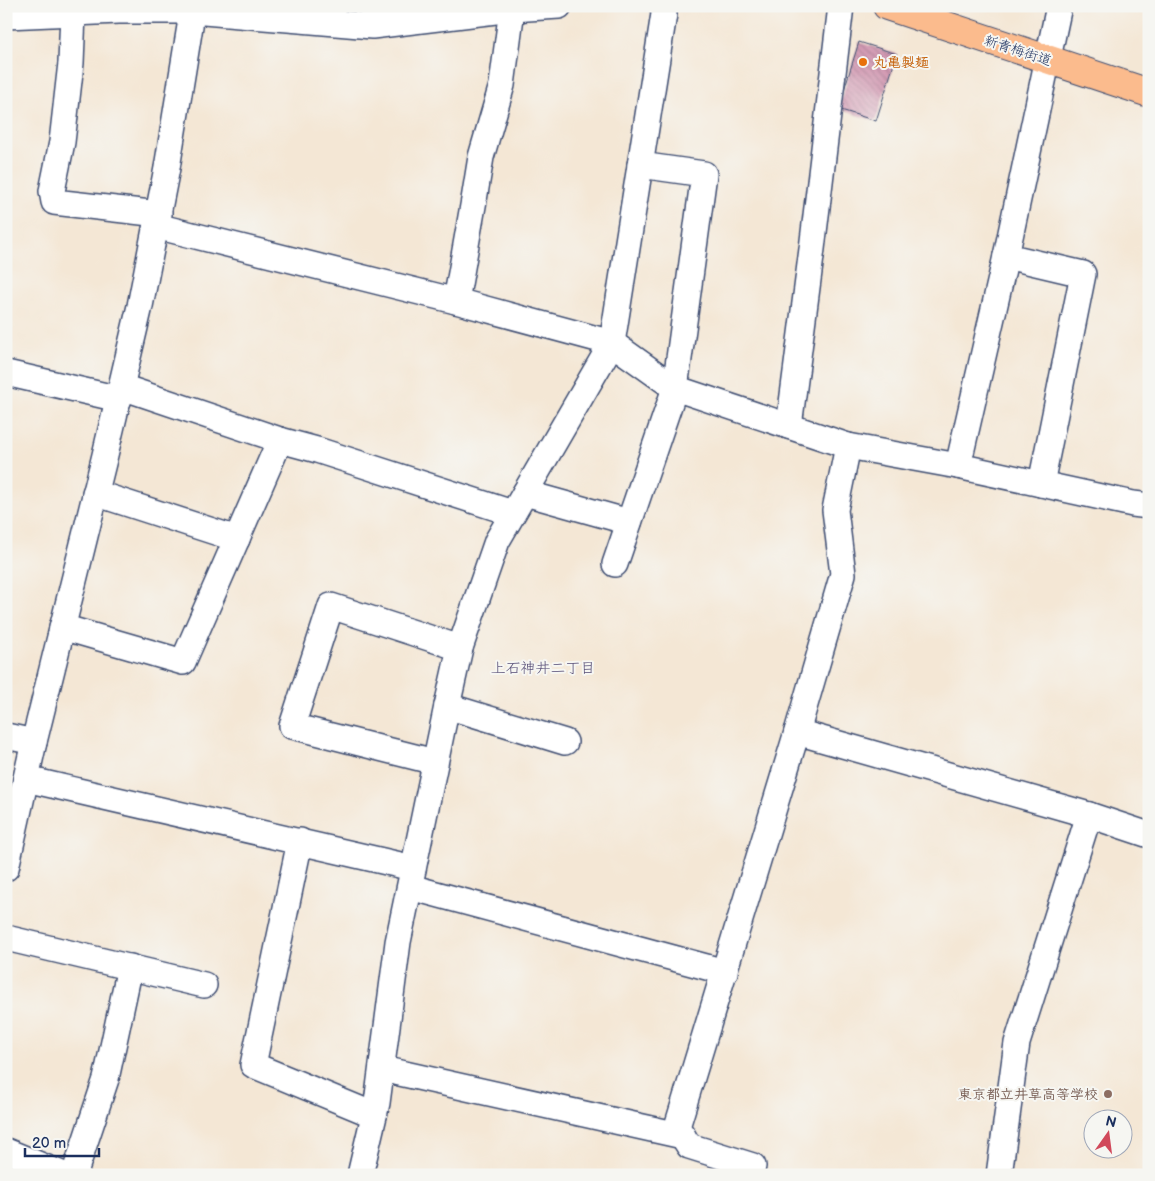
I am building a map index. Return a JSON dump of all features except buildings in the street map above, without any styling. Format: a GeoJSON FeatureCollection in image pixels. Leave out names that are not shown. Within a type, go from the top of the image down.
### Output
{"type":"FeatureCollection","features":[{"type":"Feature","properties":{"kind":"main road","name":"新青梅街道"},"geometry":{"type":"LineString","coordinates":[[888,6],[1149,93]]}},
{"type":"Feature","properties":{"kind":"street"},"geometry":{"type":"LineString","coordinates":[[6,16],[186,9],[372,26],[512,9],[559,6]]}},
{"type":"Feature","properties":{"kind":"street"},"geometry":{"type":"LineString","coordinates":[[360,1175],[378,1103],[398,942],[460,648],[497,541],[612,343],[664,14],[663,6]]}},
{"type":"Feature","properties":{"kind":"street"},"geometry":{"type":"LineString","coordinates":[[789,426],[840,6]]}},
{"type":"Feature","properties":{"kind":"street"},"geometry":{"type":"LineString","coordinates":[[958,466],[1006,256],[1059,6]]}},
{"type":"Feature","properties":{"kind":"street"},"geometry":{"type":"LineString","coordinates":[[6,868],[34,742],[96,494],[140,306],[169,159],[190,26],[186,9]]}},
{"type":"Feature","properties":{"kind":"street"},"geometry":{"type":"LineString","coordinates":[[456,301],[481,157],[502,85],[512,9]]}},
{"type":"Feature","properties":{"kind":"street"},"geometry":{"type":"LineString","coordinates":[[73,13],[71,63],[62,142],[52,191],[54,202],[157,220],[612,343],[675,388],[848,446],[958,466],[1149,506]]}},
{"type":"Feature","properties":{"kind":"street"},"geometry":{"type":"LineString","coordinates":[[615,564],[675,388],[704,174],[640,165]]}},
{"type":"Feature","properties":{"kind":"street"},"geometry":{"type":"LineString","coordinates":[[1006,256],[1083,274],[1041,484]]}},
{"type":"Feature","properties":{"kind":"street"},"geometry":{"type":"LineString","coordinates":[[6,373],[120,393],[280,440],[519,503],[629,522]]}},
{"type":"Feature","properties":{"kind":"street"},"geometry":{"type":"LineString","coordinates":[[62,628],[184,662],[280,440]]}},
{"type":"Feature","properties":{"kind":"street"},"geometry":{"type":"LineString","coordinates":[[751,1175],[753,1166],[689,1146],[677,1127],[797,732],[842,574],[836,510],[848,446]]}},
{"type":"Feature","properties":{"kind":"street"},"geometry":{"type":"LineString","coordinates":[[96,494],[237,539]]}},
{"type":"Feature","properties":{"kind":"street"},"geometry":{"type":"LineString","coordinates":[[435,762],[292,726],[331,606],[460,648]]}},
{"type":"Feature","properties":{"kind":"street"},"geometry":{"type":"LineString","coordinates":[[447,706],[565,742]]}},
{"type":"Feature","properties":{"kind":"street"},"geometry":{"type":"LineString","coordinates":[[797,732],[1089,815],[1149,835]]}},
{"type":"Feature","properties":{"kind":"street"},"geometry":{"type":"LineString","coordinates":[[6,736],[34,742]]}},
{"type":"Feature","properties":{"kind":"street"},"geometry":{"type":"LineString","coordinates":[[26,779],[300,842],[724,972]]}},
{"type":"Feature","properties":{"kind":"street"},"geometry":{"type":"LineString","coordinates":[[1000,1175],[1017,1043],[1089,815]]}},
{"type":"Feature","properties":{"kind":"street"},"geometry":{"type":"LineString","coordinates":[[300,842],[253,1065],[374,1115]]}},
{"type":"Feature","properties":{"kind":"street"},"geometry":{"type":"LineString","coordinates":[[6,938],[204,985]]}},
{"type":"Feature","properties":{"kind":"street"},"geometry":{"type":"LineString","coordinates":[[74,1175],[106,1079],[130,967]]}},
{"type":"Feature","properties":{"kind":"street"},"geometry":{"type":"LineString","coordinates":[[382,1069],[683,1136]]}},
{"type":"Feature","properties":{"kind":"street"},"geometry":{"type":"LineString","coordinates":[[6,1151],[64,1175]]}},
{"type":"Feature","properties":{"kind":"place","name":"丸亀製麺"},"geometry":{"type":"Point","coordinates":[863,62]}},
{"type":"Feature","properties":{"kind":"place","name":"東京都立井草高等学校"},"geometry":{"type":"Point","coordinates":[1108,1094]}},
{"type":"Feature","properties":{"kind":"district","name":"上石神井二丁目"},"geometry":{"type":"Point","coordinates":[543,668]}}]}
